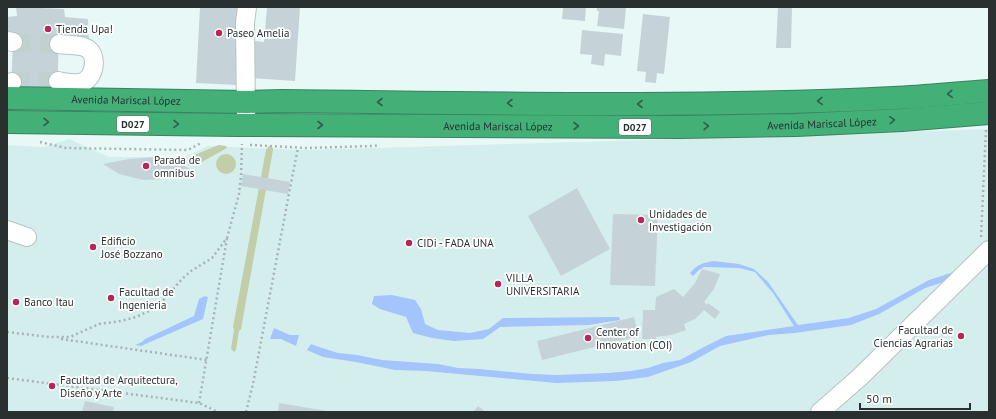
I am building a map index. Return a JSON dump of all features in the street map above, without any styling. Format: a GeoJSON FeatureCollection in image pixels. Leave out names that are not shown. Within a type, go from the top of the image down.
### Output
{"type":"FeatureCollection","features":[{"type":"Feature","properties":{"kind":"highway","name":"Avenida Mariscal López"},"geometry":{"type":"LineString","coordinates":[[9,88],[84,91],[246,102],[679,104],[895,98],[989,91]]}},
{"type":"Feature","properties":{"kind":"highway","name":"Avenida Mariscal López"},"geometry":{"type":"LineString","coordinates":[[7,122],[240,135],[796,125],[902,120],[987,121]]}},
{"type":"Feature","properties":{"kind":"lane"},"geometry":{"type":"LineString","coordinates":[[240,135],[239,123],[246,123],[245,23],[247,7]]}},
{"type":"Feature","properties":{"kind":"lane"},"geometry":{"type":"LineString","coordinates":[[58,81],[84,91],[94,70],[94,58],[90,51],[85,47],[59,44]]}},
{"type":"Feature","properties":{"kind":"lane"},"geometry":{"type":"LineString","coordinates":[[7,230],[27,237]]}},
{"type":"Feature","properties":{"kind":"lane"},"geometry":{"type":"LineString","coordinates":[[820,412],[860,377],[985,254]]}},
{"type":"Feature","properties":{"kind":"path"},"geometry":{"type":"LineString","coordinates":[[985,254],[987,121]]}},
{"type":"Feature","properties":{"kind":"path"},"geometry":{"type":"LineString","coordinates":[[199,403],[227,238],[242,176],[240,135]]}},
{"type":"Feature","properties":{"kind":"path"},"geometry":{"type":"LineString","coordinates":[[246,412],[253,384],[298,148]]}},
{"type":"Feature","properties":{"kind":"path"},"geometry":{"type":"LineString","coordinates":[[49,337],[70,337],[99,324],[126,320],[149,311],[159,305],[191,271],[212,258],[227,238]]}},
{"type":"Feature","properties":{"kind":"path"},"geometry":{"type":"LineString","coordinates":[[7,332],[207,360]]}},
{"type":"Feature","properties":{"kind":"path"},"geometry":{"type":"LineString","coordinates":[[7,378],[199,403],[218,412]]}},
{"type":"Feature","properties":{"kind":"shaded area","name":"VILLA UNIVERSITARIA"},"geometry":{"type":"Polygon","coordinates":[[[989,129],[989,412],[7,412],[7,145],[44,147],[69,139],[109,157],[184,157],[208,146],[303,150],[989,129]]]}},
{"type":"Feature","properties":{"kind":"green space"},"geometry":{"type":"Polygon","coordinates":[[[7,107],[247,110],[248,115],[7,113],[7,107]]]}},
{"type":"Feature","properties":{"kind":"green space"},"geometry":{"type":"Polygon","coordinates":[[[219,145],[226,146],[227,148],[200,163],[190,159],[192,156],[219,145]]]}},
{"type":"Feature","properties":{"kind":"green space"},"geometry":{"type":"Polygon","coordinates":[[[269,146],[273,148],[273,150],[241,329],[239,331],[236,350],[234,352],[231,349],[234,330],[233,327],[266,150],[269,146]]]}},
{"type":"Feature","properties":{"kind":"green space"},"geometry":{"type":"Polygon","coordinates":[[[226,154],[233,157],[236,164],[233,171],[226,174],[219,171],[216,164],[219,157],[226,154]]]}},
{"type":"Feature","properties":{"kind":"water"},"geometry":{"type":"Polygon","coordinates":[[[714,261],[739,264],[754,269],[768,282],[798,325],[849,318],[876,309],[929,280],[957,271],[956,278],[925,288],[879,314],[851,325],[769,335],[720,346],[691,362],[648,377],[616,381],[556,383],[426,371],[395,370],[323,357],[307,350],[311,344],[338,353],[382,360],[438,364],[458,368],[532,374],[558,375],[608,373],[648,368],[663,363],[680,360],[726,336],[794,326],[773,293],[755,272],[739,268],[704,267],[693,276],[690,273],[700,264],[714,261]]]}},
{"type":"Feature","properties":{"kind":"water"},"geometry":{"type":"Polygon","coordinates":[[[392,295],[415,300],[421,309],[425,324],[438,330],[470,333],[489,329],[503,318],[619,317],[620,320],[589,325],[500,327],[483,339],[454,341],[432,338],[413,333],[406,317],[380,309],[372,304],[374,296],[392,295]]]}},
{"type":"Feature","properties":{"kind":"water"},"geometry":{"type":"Polygon","coordinates":[[[205,296],[208,297],[203,319],[141,346],[135,345],[194,316],[199,299],[205,296]]]}},
{"type":"Feature","properties":{"kind":"water"},"geometry":{"type":"Polygon","coordinates":[[[274,328],[290,335],[299,335],[296,346],[281,339],[270,339],[274,328]]]}},
{"type":"Feature","properties":{"kind":"building"},"geometry":{"type":"Polygon","coordinates":[[[16,7],[64,9],[65,17],[88,19],[89,43],[59,39],[57,93],[11,91],[13,39],[7,39],[7,17],[17,16],[16,7]]]}},
{"type":"Feature","properties":{"kind":"building","name":"Paseo Amelia"},"geometry":{"type":"Polygon","coordinates":[[[200,7],[241,7],[237,85],[196,83],[200,7]]]}},
{"type":"Feature","properties":{"kind":"building","name":"Paseo Amelia"},"geometry":{"type":"Polygon","coordinates":[[[267,7],[300,7],[295,81],[250,78],[253,41],[264,42],[267,7]]]}},
{"type":"Feature","properties":{"kind":"building"},"geometry":{"type":"Polygon","coordinates":[[[563,7],[586,7],[585,21],[562,19],[563,7]]]}},
{"type":"Feature","properties":{"kind":"building"},"geometry":{"type":"Polygon","coordinates":[[[597,7],[626,7],[624,29],[597,26],[599,11],[597,11],[597,7]]]}},
{"type":"Feature","properties":{"kind":"building"},"geometry":{"type":"Polygon","coordinates":[[[778,7],[792,7],[791,48],[776,48],[778,7]]]}},
{"type":"Feature","properties":{"kind":"building"},"geometry":{"type":"Polygon","coordinates":[[[643,14],[670,17],[664,74],[657,73],[656,83],[645,82],[646,72],[637,71],[643,14]]]}},
{"type":"Feature","properties":{"kind":"building"},"geometry":{"type":"Polygon","coordinates":[[[582,30],[623,34],[621,56],[605,54],[604,66],[591,64],[592,55],[580,54],[582,30]]]}},
{"type":"Feature","properties":{"kind":"building","name":"Parada de omnibus"},"geometry":{"type":"Polygon","coordinates":[[[154,157],[173,161],[190,169],[164,179],[143,180],[119,174],[103,164],[129,159],[154,157]]]}},
{"type":"Feature","properties":{"kind":"building"},"geometry":{"type":"Polygon","coordinates":[[[243,174],[290,182],[288,194],[241,186],[243,174]]]}},
{"type":"Feature","properties":{"kind":"building"},"geometry":{"type":"Polygon","coordinates":[[[577,188],[610,249],[561,276],[528,216],[577,188]]]}},
{"type":"Feature","properties":{"kind":"building"},"geometry":{"type":"Polygon","coordinates":[[[613,214],[658,215],[655,286],[610,285],[613,214]]]}},
{"type":"Feature","properties":{"kind":"building"},"geometry":{"type":"Polygon","coordinates":[[[702,269],[720,274],[714,289],[704,302],[707,305],[708,303],[720,312],[715,319],[704,310],[695,319],[684,324],[686,330],[671,335],[656,337],[656,339],[642,339],[643,310],[655,310],[656,297],[674,289],[683,297],[695,283],[702,269]]]}},
{"type":"Feature","properties":{"kind":"building","name":"Center of Innovation (COI)"},"geometry":{"type":"Polygon","coordinates":[[[634,317],[639,336],[542,360],[537,341],[634,317]]]}},
{"type":"Feature","properties":{"kind":"building"},"geometry":{"type":"Polygon","coordinates":[[[85,401],[114,407],[113,412],[82,412],[85,401]]]}},
{"type":"Feature","properties":{"kind":"building"},"geometry":{"type":"Polygon","coordinates":[[[279,403],[327,411],[327,412],[278,412],[279,403]]]}},
{"type":"Feature","properties":{"kind":"building"},"geometry":{"type":"Polygon","coordinates":[[[478,406],[486,412],[473,412],[478,406]]]}},
{"type":"Feature","properties":{"kind":"tunnel"},"geometry":{"type":"LineString","coordinates":[[13,42],[59,44]]}},
{"type":"Feature","properties":{"kind":"tunnel"},"geometry":{"type":"LineString","coordinates":[[12,82],[58,81]]}},
{"type":"Feature","properties":{"kind":"place","name":"Tienda Upa!"},"geometry":{"type":"Point","coordinates":[48,29]}},
{"type":"Feature","properties":{"kind":"place","name":"Paseo Amelia"},"geometry":{"type":"Point","coordinates":[219,33]}},
{"type":"Feature","properties":{"kind":"place","name":"Parada de omnibus"},"geometry":{"type":"Point","coordinates":[146,166]}},
{"type":"Feature","properties":{"kind":"place","name":"Unidades de Investigación"},"geometry":{"type":"Point","coordinates":[641,220]}},
{"type":"Feature","properties":{"kind":"place","name":"CIDi - FADA UNA"},"geometry":{"type":"Point","coordinates":[409,243]}},
{"type":"Feature","properties":{"kind":"place","name":"Edificio José Bozzano"},"geometry":{"type":"Point","coordinates":[93,247]}},
{"type":"Feature","properties":{"kind":"place","name":"VILLA UNIVERSITARIA"},"geometry":{"type":"Point","coordinates":[498,284]}},
{"type":"Feature","properties":{"kind":"place","name":"Facultad de Ingenieria"},"geometry":{"type":"Point","coordinates":[111,298]}},
{"type":"Feature","properties":{"kind":"place","name":"Banco Itau"},"geometry":{"type":"Point","coordinates":[16,302]}},
{"type":"Feature","properties":{"kind":"place","name":"Facultad de Ciencias Agrarias"},"geometry":{"type":"Point","coordinates":[961,336]}},
{"type":"Feature","properties":{"kind":"place","name":"Center of Innovation (COI)"},"geometry":{"type":"Point","coordinates":[588,338]}},
{"type":"Feature","properties":{"kind":"place","name":"Facultad de Arquitectura, Diseño y Arte"},"geometry":{"type":"Point","coordinates":[52,386]}}]}
